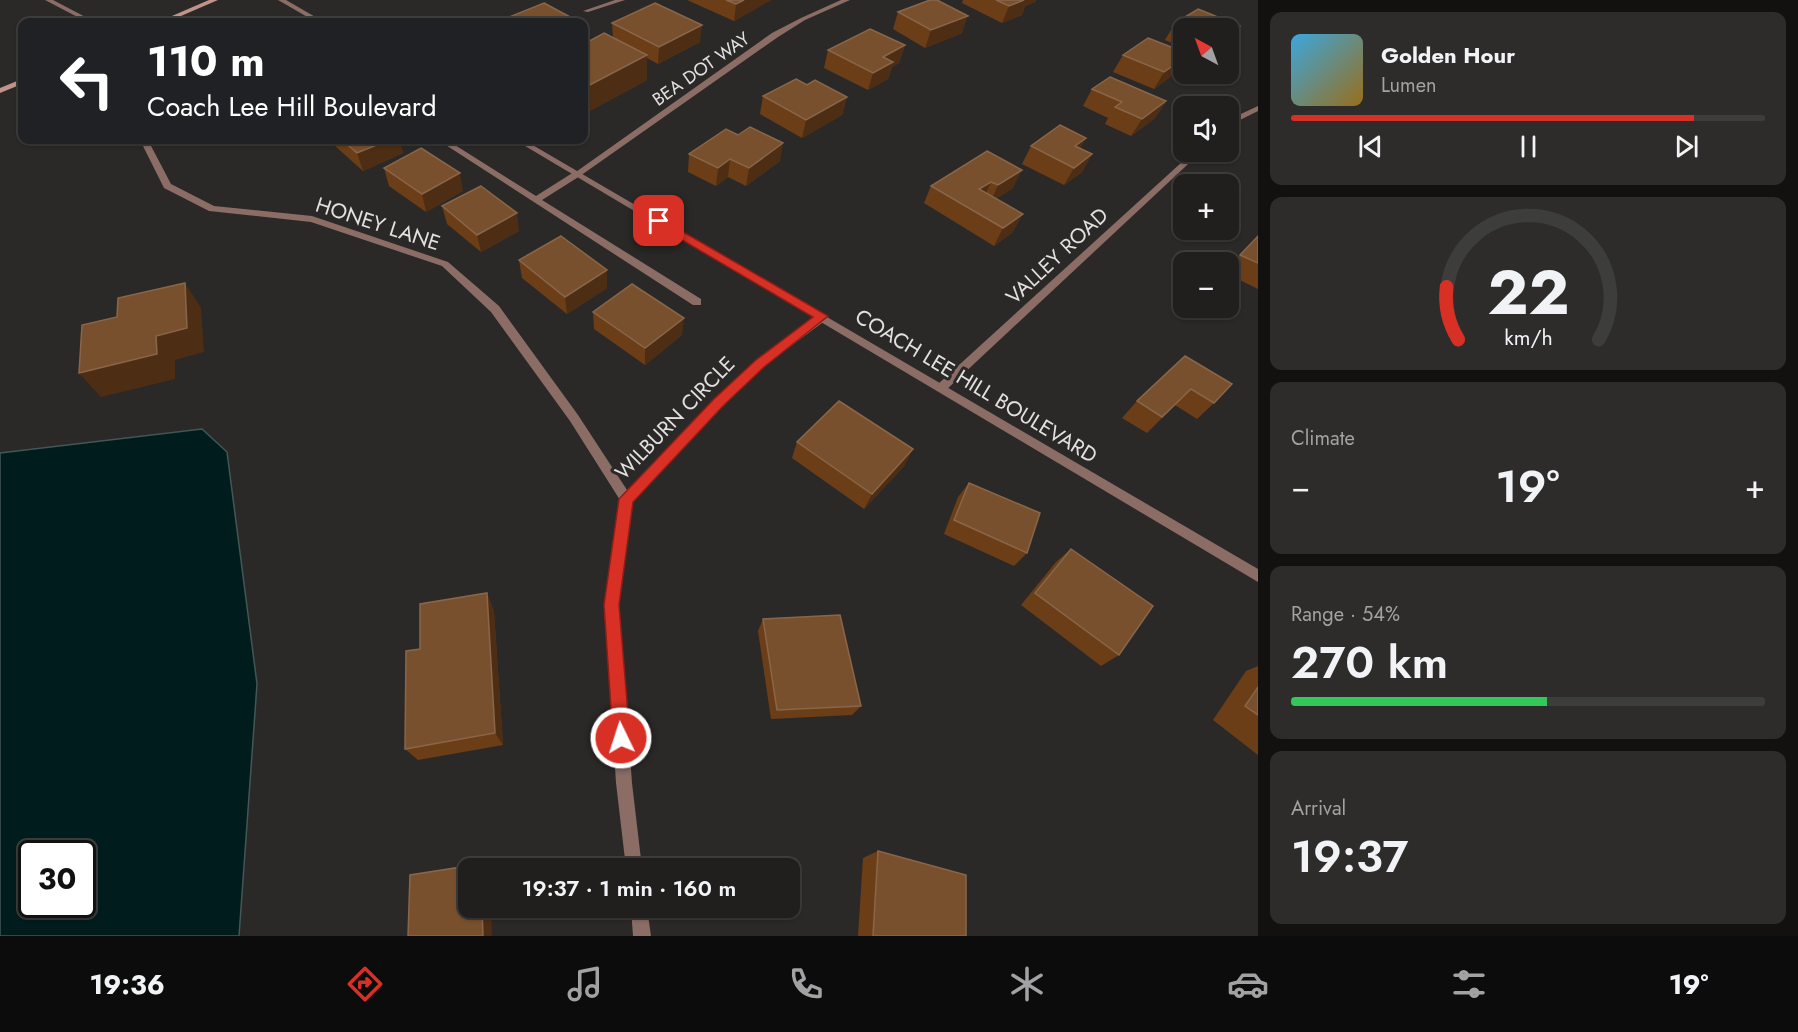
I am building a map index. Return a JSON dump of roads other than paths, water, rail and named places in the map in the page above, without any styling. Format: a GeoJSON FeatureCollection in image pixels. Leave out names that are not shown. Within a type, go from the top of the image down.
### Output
{"type":"FeatureCollection","features":[{"type":"Feature","properties":{"kind":"main road"},"geometry":{"type":"LineString","coordinates":[[172,18],[215,0]]}},
{"type":"Feature","properties":{"kind":"main road"},"geometry":{"type":"LineString","coordinates":[[0,91],[18,83]]}},
{"type":"Feature","properties":{"kind":"street"},"geometry":{"type":"LineString","coordinates":[[48,0],[83,18]]}},
{"type":"Feature","properties":{"kind":"street"},"geometry":{"type":"LineString","coordinates":[[281,0],[313,18]]}},
{"type":"Feature","properties":{"kind":"street"},"geometry":{"type":"LineString","coordinates":[[586,11],[619,0]]}},
{"type":"Feature","properties":{"kind":"street","name":"BEA DOT WAY"},"geometry":{"type":"LineString","coordinates":[[535,200],[577,174],[775,35],[802,19],[847,0]]}},
{"type":"Feature","properties":{"kind":"street"},"geometry":{"type":"LineString","coordinates":[[1239,118],[1258,108]]}},
{"type":"Feature","properties":{"kind":"street","name":"HONEY LANE"},"geometry":{"type":"LineString","coordinates":[[146,144],[167,186],[212,209],[312,219],[445,264],[495,309],[574,418],[626,499]]}},
{"type":"Feature","properties":{"kind":"street"},"geometry":{"type":"LineString","coordinates":[[448,144],[697,302]]}},
{"type":"Feature","properties":{"kind":"street","name":"COACH LEE HILL BOULEVARD"},"geometry":{"type":"LineString","coordinates":[[526,144],[822,316],[1258,576]]}},
{"type":"Feature","properties":{"kind":"street","name":"VALLEY ROAD"},"geometry":{"type":"LineString","coordinates":[[941,388],[1186,162]]}},
{"type":"Feature","properties":{"kind":"street","name":"WILBURN CIRCLE"},"geometry":{"type":"LineString","coordinates":[[633,858],[624,783],[612,605],[626,499],[752,371],[822,316]]}},
{"type":"Feature","properties":{"kind":"street"},"geometry":{"type":"LineString","coordinates":[[640,918],[642,936]]}},
{"type":"Feature","properties":{"kind":"water"},"geometry":{"type":"Polygon","coordinates":[[[202,429],[227,452],[257,684],[239,936],[0,936],[0,453],[202,429]]]}}]}
